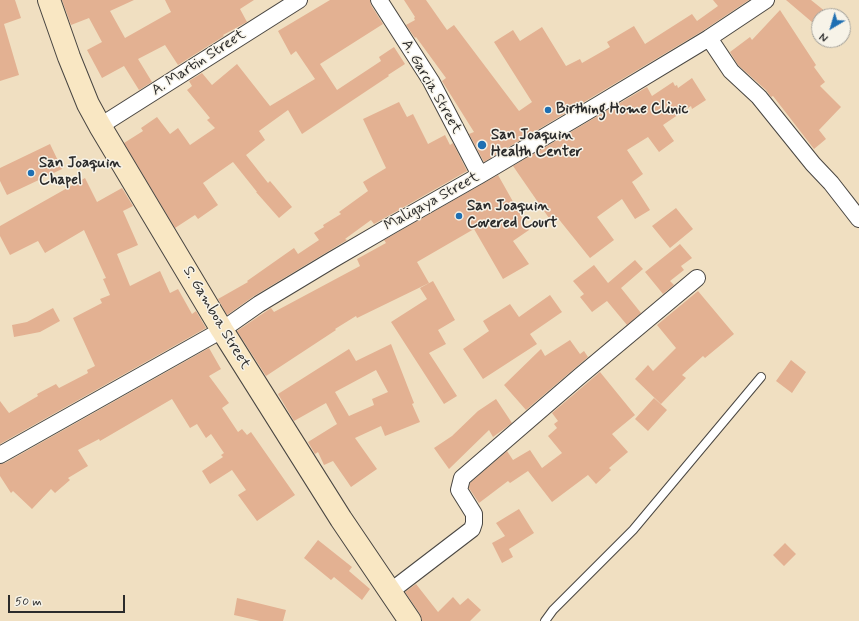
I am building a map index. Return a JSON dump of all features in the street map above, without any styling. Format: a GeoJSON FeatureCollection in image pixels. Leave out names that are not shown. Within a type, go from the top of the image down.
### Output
{"type":"FeatureCollection","features":[{"type":"Feature","properties":{"kind":"main road","name":"S. Gamboa Street"},"geometry":{"type":"LineString","coordinates":[[49,0],[69,57],[88,104],[100,126],[222,330],[341,519],[410,621]]}},
{"type":"Feature","properties":{"kind":"street","name":"A. Martin Street"},"geometry":{"type":"LineString","coordinates":[[100,126],[299,0]]}},
{"type":"Feature","properties":{"kind":"street","name":"A. Garcia Street"},"geometry":{"type":"LineString","coordinates":[[379,0],[430,81],[480,175]]}},
{"type":"Feature","properties":{"kind":"street","name":"Maligaya Street"},"geometry":{"type":"LineString","coordinates":[[0,455],[222,330],[259,304],[318,268],[480,175],[709,38],[766,0]]}},
{"type":"Feature","properties":{"kind":"street"},"geometry":{"type":"LineString","coordinates":[[709,38],[731,71],[760,97],[859,219]]}},
{"type":"Feature","properties":{"kind":"street"},"geometry":{"type":"LineString","coordinates":[[390,591],[472,529],[474,514],[459,490],[462,478],[697,278]]}},
{"type":"Feature","properties":{"kind":"lane"},"geometry":{"type":"LineString","coordinates":[[545,621],[553,610],[633,530],[761,377]]}},
{"type":"Feature","properties":{"kind":"building"},"geometry":{"type":"Polygon","coordinates":[[[0,0],[15,0],[21,18],[4,24],[19,75],[0,81],[0,0]]]}},
{"type":"Feature","properties":{"kind":"building"},"geometry":{"type":"Polygon","coordinates":[[[62,0],[134,0],[110,11],[125,38],[171,12],[165,0],[254,0],[240,9],[247,22],[223,35],[224,36],[178,65],[165,45],[138,59],[152,82],[139,90],[124,66],[102,78],[87,50],[102,42],[89,18],[71,25],[62,0]]]}},
{"type":"Feature","properties":{"kind":"building"},"geometry":{"type":"Polygon","coordinates":[[[330,0],[370,0],[371,5],[383,24],[320,64],[337,90],[381,61],[379,57],[394,47],[405,64],[302,134],[288,110],[259,131],[265,140],[246,155],[268,183],[270,181],[292,207],[279,218],[256,192],[233,162],[203,183],[218,205],[198,219],[195,215],[175,228],[124,143],[143,131],[141,128],[157,117],[170,134],[178,128],[190,145],[215,128],[207,120],[210,118],[187,90],[192,86],[189,81],[202,73],[212,85],[237,64],[270,106],[315,79],[296,51],[291,55],[278,31],[330,0]]]}},
{"type":"Feature","properties":{"kind":"building"},"geometry":{"type":"Polygon","coordinates":[[[404,0],[426,0],[447,30],[454,25],[519,111],[532,102],[494,42],[513,30],[520,41],[542,27],[566,66],[580,59],[582,63],[610,47],[607,42],[634,26],[645,44],[692,14],[697,21],[718,6],[713,0],[749,0],[704,30],[484,162],[469,134],[474,132],[442,81],[446,78],[406,25],[415,20],[415,17],[404,0]]]}},
{"type":"Feature","properties":{"kind":"building"},"geometry":{"type":"Polygon","coordinates":[[[786,0],[811,0],[821,8],[811,8],[811,21],[786,0]]]}},
{"type":"Feature","properties":{"kind":"building"},"geometry":{"type":"Polygon","coordinates":[[[780,10],[816,65],[814,67],[825,82],[820,86],[841,107],[819,130],[826,139],[814,149],[773,96],[771,97],[766,90],[738,65],[730,52],[750,37],[752,40],[780,10]]]}},
{"type":"Feature","properties":{"kind":"building"},"geometry":{"type":"Polygon","coordinates":[[[692,78],[706,100],[692,109],[691,106],[663,125],[674,141],[659,152],[648,137],[627,150],[643,174],[632,182],[650,210],[635,219],[622,199],[597,217],[614,240],[590,258],[557,217],[551,221],[513,166],[647,87],[652,96],[673,82],[678,88],[692,78]]]}},
{"type":"Feature","properties":{"kind":"building"},"geometry":{"type":"Polygon","coordinates":[[[399,102],[407,117],[413,114],[428,144],[445,135],[450,145],[453,143],[467,171],[374,224],[371,220],[345,239],[347,240],[254,296],[227,315],[218,299],[248,282],[247,281],[294,248],[298,254],[319,240],[314,233],[324,227],[323,225],[341,214],[339,212],[368,191],[363,182],[386,168],[363,119],[399,102]]]}},
{"type":"Feature","properties":{"kind":"building"},"geometry":{"type":"Polygon","coordinates":[[[50,144],[62,169],[7,195],[0,181],[0,168],[50,144]]]}},
{"type":"Feature","properties":{"kind":"building"},"geometry":{"type":"Polygon","coordinates":[[[498,175],[529,230],[513,241],[529,264],[503,279],[474,229],[417,262],[429,283],[357,318],[356,316],[266,376],[237,331],[271,308],[274,312],[360,266],[357,259],[386,243],[384,240],[498,175]]]}},
{"type":"Feature","properties":{"kind":"building"},"geometry":{"type":"Polygon","coordinates":[[[85,178],[97,202],[122,188],[133,206],[123,211],[138,245],[117,254],[130,286],[160,271],[170,293],[178,289],[192,314],[196,311],[206,328],[0,444],[0,401],[9,413],[38,396],[37,394],[56,384],[59,388],[88,373],[87,370],[95,366],[73,318],[102,303],[100,299],[110,295],[103,279],[106,278],[84,230],[45,253],[38,241],[10,255],[0,236],[0,226],[85,178]]]}},
{"type":"Feature","properties":{"kind":"building"},"geometry":{"type":"Polygon","coordinates":[[[676,208],[693,229],[670,248],[652,226],[676,208]]]}},
{"type":"Feature","properties":{"kind":"building"},"geometry":{"type":"Polygon","coordinates":[[[680,244],[692,258],[681,266],[684,270],[670,281],[674,285],[663,294],[645,272],[680,244]]]}},
{"type":"Feature","properties":{"kind":"building"},"geometry":{"type":"Polygon","coordinates":[[[635,260],[643,269],[621,288],[641,313],[627,325],[607,301],[592,312],[580,297],[584,294],[573,281],[594,265],[608,283],[635,260]]]}},
{"type":"Feature","properties":{"kind":"building"},"geometry":{"type":"Polygon","coordinates":[[[433,281],[455,320],[438,330],[446,344],[429,353],[457,396],[444,404],[391,322],[427,299],[420,288],[433,281]]]}},
{"type":"Feature","properties":{"kind":"building"},"geometry":{"type":"Polygon","coordinates":[[[698,291],[734,334],[705,358],[703,356],[682,375],[686,378],[661,404],[635,379],[648,365],[653,371],[676,348],[657,325],[698,291]]]}},
{"type":"Feature","properties":{"kind":"building"},"geometry":{"type":"Polygon","coordinates":[[[550,295],[562,312],[530,334],[537,344],[483,379],[463,349],[489,331],[483,321],[510,304],[519,317],[550,295]]]}},
{"type":"Feature","properties":{"kind":"building"},"geometry":{"type":"Polygon","coordinates":[[[53,308],[60,321],[40,332],[14,337],[12,325],[27,322],[53,308]]]}},
{"type":"Feature","properties":{"kind":"building"},"geometry":{"type":"Polygon","coordinates":[[[570,340],[580,354],[584,351],[588,357],[526,410],[504,385],[541,349],[545,356],[570,340]]]}},
{"type":"Feature","properties":{"kind":"building"},"geometry":{"type":"Polygon","coordinates":[[[391,344],[414,403],[412,404],[420,422],[385,436],[381,426],[355,438],[377,469],[351,487],[333,461],[324,465],[318,452],[315,454],[308,442],[337,424],[326,403],[294,421],[278,394],[349,349],[356,361],[391,344]],[[376,370],[335,392],[349,416],[374,405],[372,399],[388,392],[376,370]]]}},
{"type":"Feature","properties":{"kind":"building"},"geometry":{"type":"Polygon","coordinates":[[[209,348],[221,369],[209,376],[229,403],[222,408],[238,432],[242,429],[247,435],[251,432],[295,495],[257,521],[238,495],[246,490],[232,470],[210,484],[202,471],[223,457],[221,455],[224,453],[211,434],[206,438],[197,424],[190,428],[172,399],[100,441],[99,439],[78,450],[88,466],[68,478],[70,480],[55,493],[51,489],[32,509],[13,491],[11,493],[0,476],[0,464],[5,463],[209,348]]]}},
{"type":"Feature","properties":{"kind":"building"},"geometry":{"type":"Polygon","coordinates":[[[791,360],[806,372],[792,393],[776,381],[791,360]]]}},
{"type":"Feature","properties":{"kind":"building"},"geometry":{"type":"Polygon","coordinates":[[[600,372],[635,415],[612,434],[628,452],[609,468],[611,470],[596,484],[588,475],[552,502],[528,471],[510,483],[508,481],[479,503],[469,488],[470,483],[507,451],[513,460],[530,450],[542,468],[562,453],[548,436],[557,428],[554,424],[558,421],[552,413],[600,372]]]}},
{"type":"Feature","properties":{"kind":"building"},"geometry":{"type":"Polygon","coordinates":[[[654,398],[667,410],[648,431],[635,419],[654,398]]]}},
{"type":"Feature","properties":{"kind":"building"},"geometry":{"type":"Polygon","coordinates":[[[496,399],[512,423],[493,437],[489,430],[449,469],[434,448],[452,436],[478,411],[496,399]]]}},
{"type":"Feature","properties":{"kind":"building"},"geometry":{"type":"Polygon","coordinates":[[[519,509],[534,533],[509,549],[513,557],[502,563],[492,543],[505,536],[496,523],[519,509]]]}},
{"type":"Feature","properties":{"kind":"building"},"geometry":{"type":"Polygon","coordinates":[[[318,540],[352,567],[349,571],[370,589],[362,600],[334,577],[331,580],[304,558],[318,540]]]}},
{"type":"Feature","properties":{"kind":"building"},"geometry":{"type":"Polygon","coordinates":[[[785,543],[796,554],[784,566],[773,555],[785,543]]]}},
{"type":"Feature","properties":{"kind":"building"},"geometry":{"type":"Polygon","coordinates":[[[416,584],[438,612],[453,597],[460,605],[468,598],[481,610],[470,621],[422,621],[420,614],[405,592],[416,584]]]}},
{"type":"Feature","properties":{"kind":"building"},"geometry":{"type":"Polygon","coordinates":[[[237,598],[286,610],[283,621],[260,621],[234,615],[237,598]]]}},
{"type":"Feature","properties":{"kind":"place","name":"Birthing Home Clinic"},"geometry":{"type":"Point","coordinates":[548,110]}},
{"type":"Feature","properties":{"kind":"place","name":"San Joaquin Health Center"},"geometry":{"type":"Point","coordinates":[482,145]}},
{"type":"Feature","properties":{"kind":"place","name":"San Joaquin Chapel"},"geometry":{"type":"Point","coordinates":[31,173]}},
{"type":"Feature","properties":{"kind":"place","name":"San Joaquin Covered Court"},"geometry":{"type":"Point","coordinates":[459,216]}}]}
